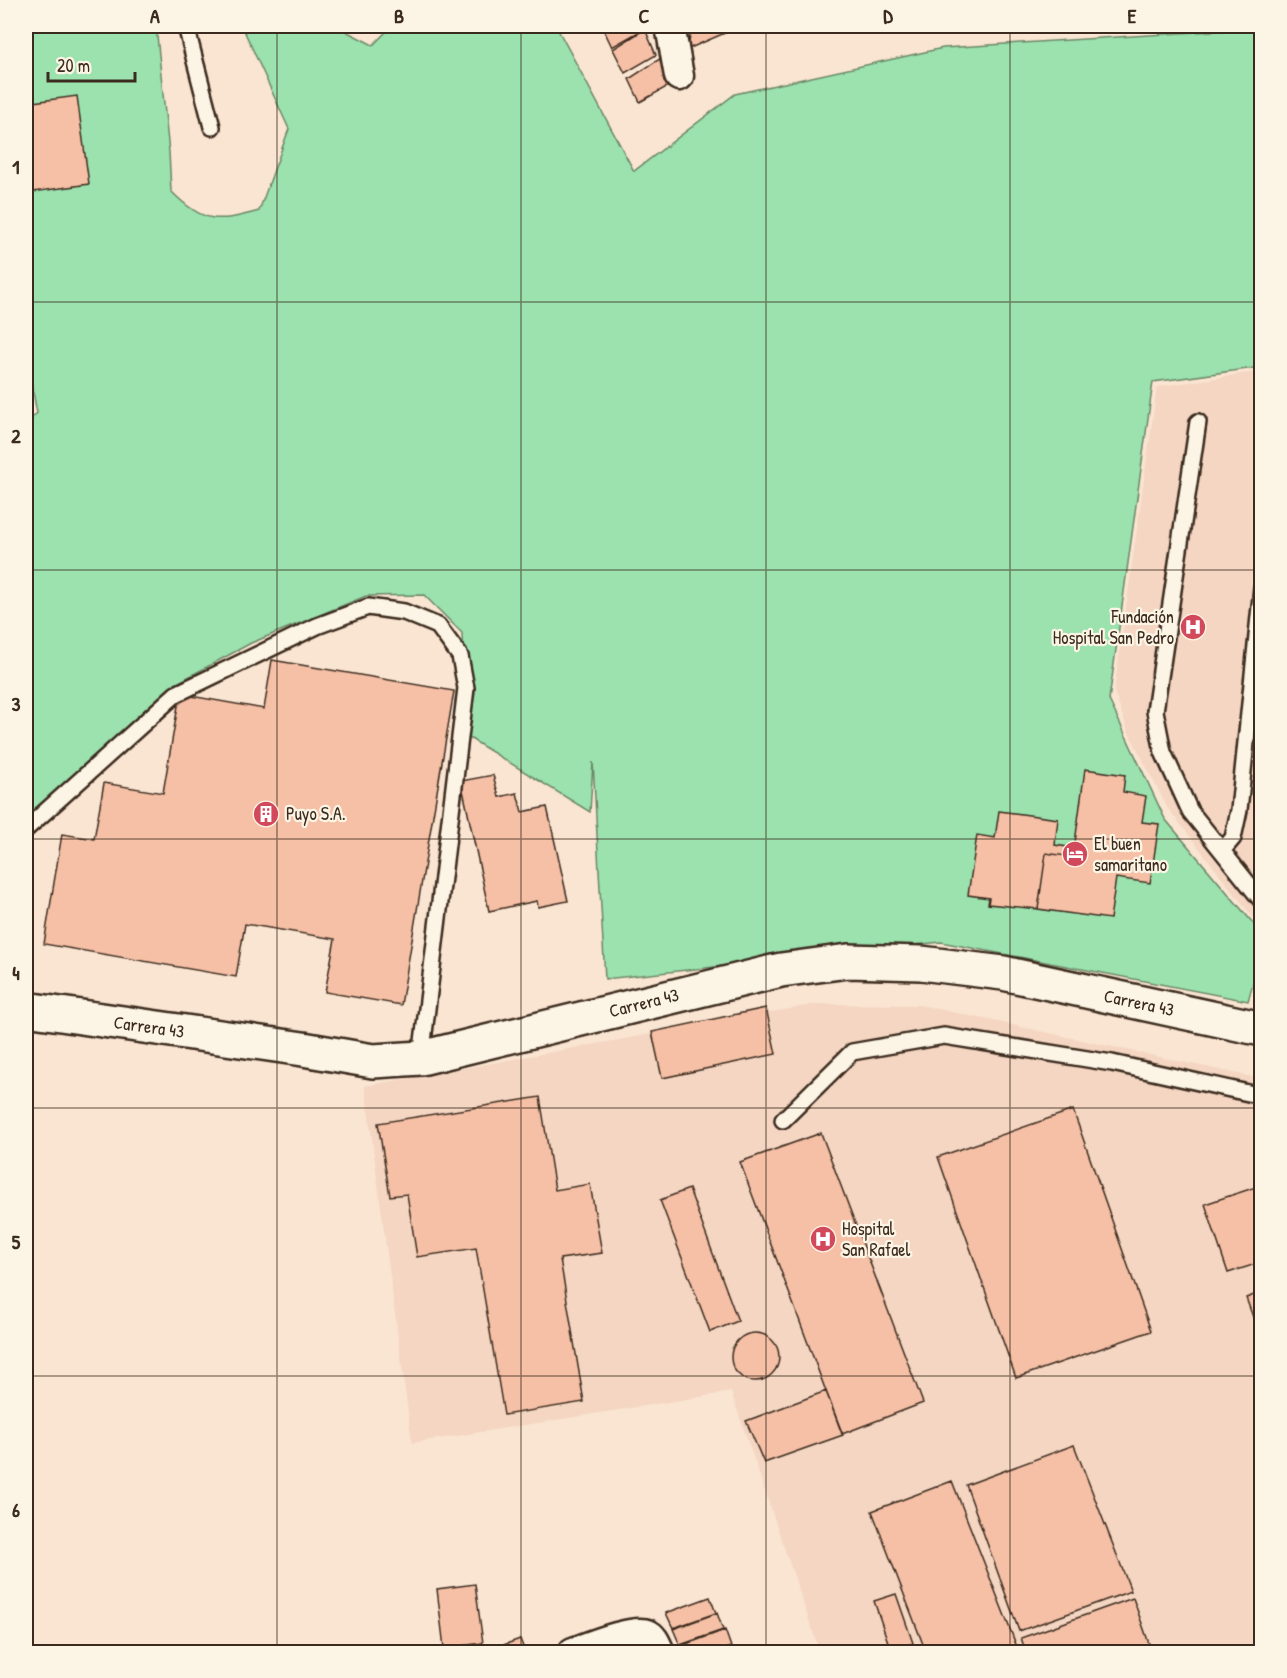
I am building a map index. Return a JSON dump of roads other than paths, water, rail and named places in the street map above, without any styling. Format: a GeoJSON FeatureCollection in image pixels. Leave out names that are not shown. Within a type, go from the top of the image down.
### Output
{"type":"FeatureCollection","features":[{"type":"Feature","properties":{"kind":"street"},"geometry":{"type":"LineString","coordinates":[[670,26],[679,76]]}},
{"type":"Feature","properties":{"kind":"street","name":"Carrera 43"},"geometry":{"type":"LineString","coordinates":[[26,1009],[374,1061],[421,1058],[781,970],[848,961],[921,963],[1003,973],[1262,1029]]}},
{"type":"Feature","properties":{"kind":"street"},"geometry":{"type":"LineString","coordinates":[[573,1653],[634,1632],[647,1634],[655,1642],[660,1653]]}},
{"type":"Feature","properties":{"kind":"lane"},"geometry":{"type":"LineString","coordinates":[[186,26],[212,127]]}},
{"type":"Feature","properties":{"kind":"lane"},"geometry":{"type":"LineString","coordinates":[[1198,422],[1155,711],[1163,752],[1190,811],[1262,901]]}},
{"type":"Feature","properties":{"kind":"lane"},"geometry":{"type":"LineString","coordinates":[[1222,851],[1233,838],[1239,810],[1262,587]]}},
{"type":"Feature","properties":{"kind":"lane"},"geometry":{"type":"LineString","coordinates":[[26,829],[176,694],[317,626],[368,608],[404,612],[438,626],[460,656],[466,688],[460,753],[421,1058]]}},
{"type":"Feature","properties":{"kind":"lane"},"geometry":{"type":"LineString","coordinates":[[783,1120],[852,1052],[944,1036],[1112,1063],[1262,1096]]}},
{"type":"Feature","properties":{"kind":"place","name":"Fundación Hospital San Pedro"},"geometry":{"type":"Point","coordinates":[1193,627]}},
{"type":"Feature","properties":{"kind":"place","name":"Puyo S.A."},"geometry":{"type":"Point","coordinates":[266,814]}},
{"type":"Feature","properties":{"kind":"place","name":"El buen samaritano"},"geometry":{"type":"Point","coordinates":[1075,854]}},
{"type":"Feature","properties":{"kind":"place","name":"Hospital San Rafael"},"geometry":{"type":"Point","coordinates":[823,1239]}}]}
